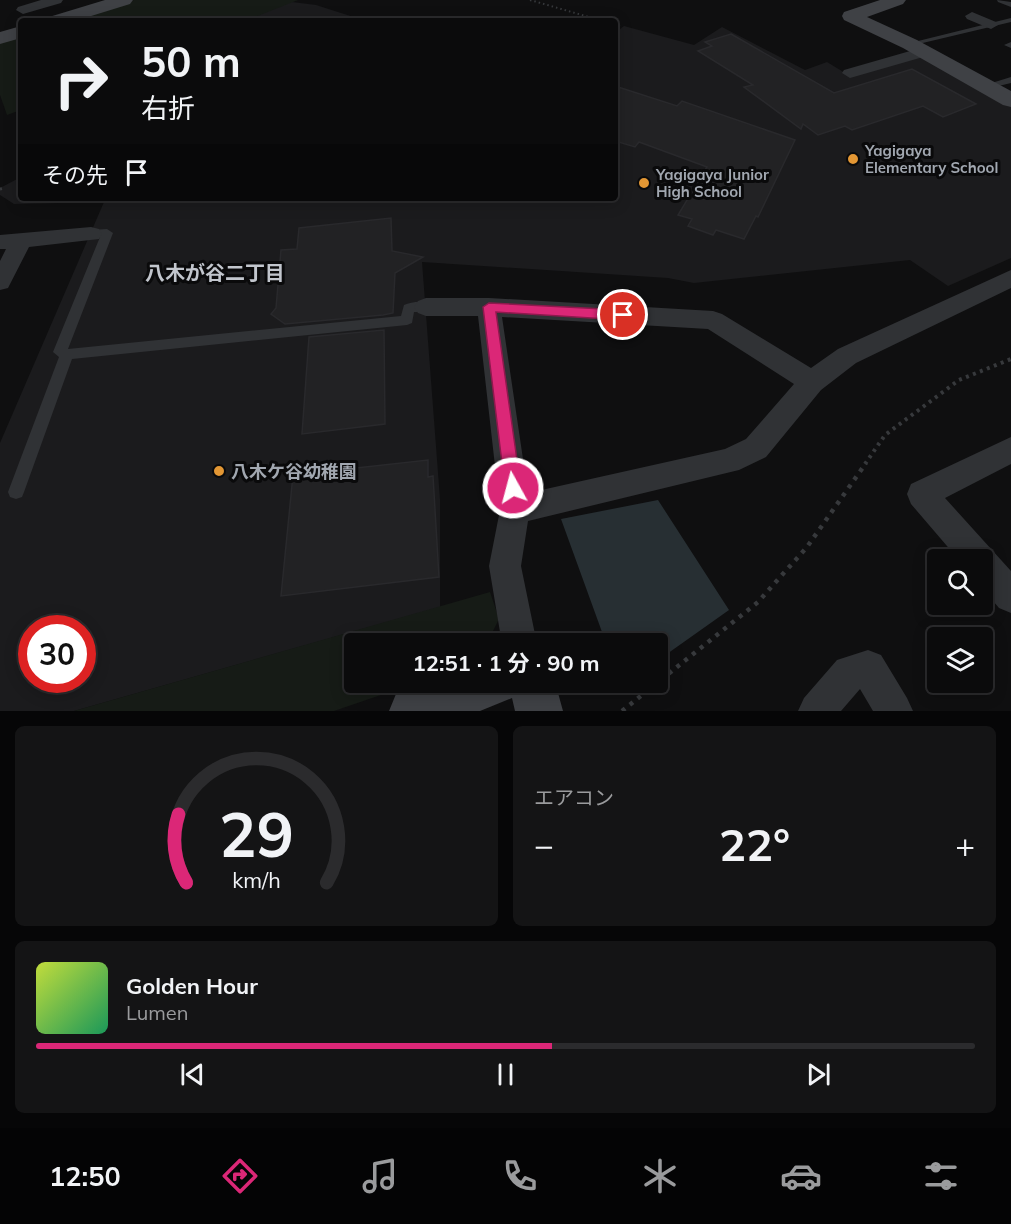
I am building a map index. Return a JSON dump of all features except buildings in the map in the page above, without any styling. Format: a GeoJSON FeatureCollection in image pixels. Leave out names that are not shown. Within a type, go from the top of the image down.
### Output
{"type":"FeatureCollection","features":[{"type":"Feature","properties":{"kind":"street"},"geometry":{"type":"LineString","coordinates":[[11,0],[32,18]]}},
{"type":"Feature","properties":{"kind":"street"},"geometry":{"type":"LineString","coordinates":[[23,10],[56,0]]}},
{"type":"Feature","properties":{"kind":"street"},"geometry":{"type":"LineString","coordinates":[[66,18],[123,0]]}},
{"type":"Feature","properties":{"kind":"street"},"geometry":{"type":"LineString","coordinates":[[897,0],[851,16],[917,48],[1011,100]]}},
{"type":"Feature","properties":{"kind":"street"},"geometry":{"type":"LineString","coordinates":[[972,16],[991,25]]}},
{"type":"Feature","properties":{"kind":"street"},"geometry":{"type":"LineString","coordinates":[[0,38],[18,33]]}},
{"type":"Feature","properties":{"kind":"street"},"geometry":{"type":"LineString","coordinates":[[850,74],[917,48]]}},
{"type":"Feature","properties":{"kind":"street"},"geometry":{"type":"LineString","coordinates":[[0,282],[11,241],[91,234]]}},
{"type":"Feature","properties":{"kind":"street"},"geometry":{"type":"LineString","coordinates":[[516,510],[729,461],[756,448],[812,382],[847,356],[1008,283]]}},
{"type":"Feature","properties":{"kind":"street"},"geometry":{"type":"LineString","coordinates":[[426,307],[489,307],[713,320],[812,382]]}},
{"type":"Feature","properties":{"kind":"street"},"geometry":{"type":"LineString","coordinates":[[489,307],[516,510],[505,566],[518,633]]}},
{"type":"Feature","properties":{"kind":"street"},"geometry":{"type":"LineString","coordinates":[[970,549],[922,494],[1011,450]]}},
{"type":"Feature","properties":{"kind":"street"},"geometry":{"type":"LineString","coordinates":[[993,576],[1011,596]]}},
{"type":"Feature","properties":{"kind":"street"},"geometry":{"type":"LineString","coordinates":[[817,711],[850,673],[868,668],[894,711]]}},
{"type":"Feature","properties":{"kind":"street"},"geometry":{"type":"LineString","coordinates":[[413,711],[464,693]]}},
{"type":"Feature","properties":{"kind":"street"},"geometry":{"type":"LineString","coordinates":[[534,693],[539,711]]}},
{"type":"Feature","properties":{"kind":"lane"},"geometry":{"type":"LineString","coordinates":[[1001,0],[1011,4]]}},
{"type":"Feature","properties":{"kind":"lane"},"geometry":{"type":"LineString","coordinates":[[917,48],[1011,20]]}},
{"type":"Feature","properties":{"kind":"lane"},"geometry":{"type":"LineString","coordinates":[[986,86],[1011,80]]}},
{"type":"Feature","properties":{"kind":"lane"},"geometry":{"type":"LineString","coordinates":[[91,234],[106,233],[60,352],[67,354],[407,320],[408,308],[426,307]]}},
{"type":"Feature","properties":{"kind":"lane"},"geometry":{"type":"LineString","coordinates":[[16,492],[67,354]]}},
{"type":"Feature","properties":{"kind":"path"},"geometry":{"type":"LineString","coordinates":[[530,0],[593,18]]}},
{"type":"Feature","properties":{"kind":"path"},"geometry":{"type":"LineString","coordinates":[[0,189],[5,189]]}},
{"type":"Feature","properties":{"kind":"path"},"geometry":{"type":"LineString","coordinates":[[622,711],[758,602],[807,547],[885,435],[958,380],[1011,359]]}},
{"type":"Feature","properties":{"kind":"shaded area"},"geometry":{"type":"Polygon","coordinates":[[[134,0],[298,0],[253,18],[78,18],[134,0]]]}},
{"type":"Feature","properties":{"kind":"shaded area"},"geometry":{"type":"Polygon","coordinates":[[[284,1],[316,5],[357,18],[242,18],[284,1]]]}},
{"type":"Feature","properties":{"kind":"shaded area","name":"八木ケ谷幼稚園"},"geometry":{"type":"Polygon","coordinates":[[[624,26],[694,45],[722,27],[805,70],[827,62],[850,76],[920,56],[1011,105],[1011,258],[948,286],[910,260],[694,283],[668,278],[422,262],[440,499],[440,607],[74,711],[0,711],[0,443],[104,202],[14,204],[0,195],[0,188],[18,179],[18,201],[618,201],[618,31],[624,26]]]}},
{"type":"Feature","properties":{"kind":"shaded area"},"geometry":{"type":"Polygon","coordinates":[[[18,37],[18,111],[7,115],[0,95],[0,43],[18,37]]]}},
{"type":"Feature","properties":{"kind":"shaded area"},"geometry":{"type":"Polygon","coordinates":[[[658,500],[729,610],[668,653],[668,633],[602,633],[561,519],[658,500]]]}},
{"type":"Feature","properties":{"kind":"shaded area"},"geometry":{"type":"Polygon","coordinates":[[[490,592],[499,619],[492,633],[347,633],[490,592]]]}},
{"type":"Feature","properties":{"kind":"shaded area"},"geometry":{"type":"Polygon","coordinates":[[[344,634],[344,693],[387,693],[334,711],[74,711],[344,634]]]}},
{"type":"Feature","properties":{"kind":"place","name":"Yagigaya Elementary School"},"geometry":{"type":"Point","coordinates":[853,159]}},
{"type":"Feature","properties":{"kind":"place","name":"Yagigaya Junior High School"},"geometry":{"type":"Point","coordinates":[644,183]}},
{"type":"Feature","properties":{"kind":"place","name":"八木ケ谷幼稚園"},"geometry":{"type":"Point","coordinates":[219,471]}},
{"type":"Feature","properties":{"kind":"district","name":"八木が谷二丁目"},"geometry":{"type":"Point","coordinates":[215,272]}},
{"type":"Feature","properties":{"kind":"route"},"geometry":{"type":"LineString","coordinates":[[513,488],[489,307],[623,315]]}}]}
